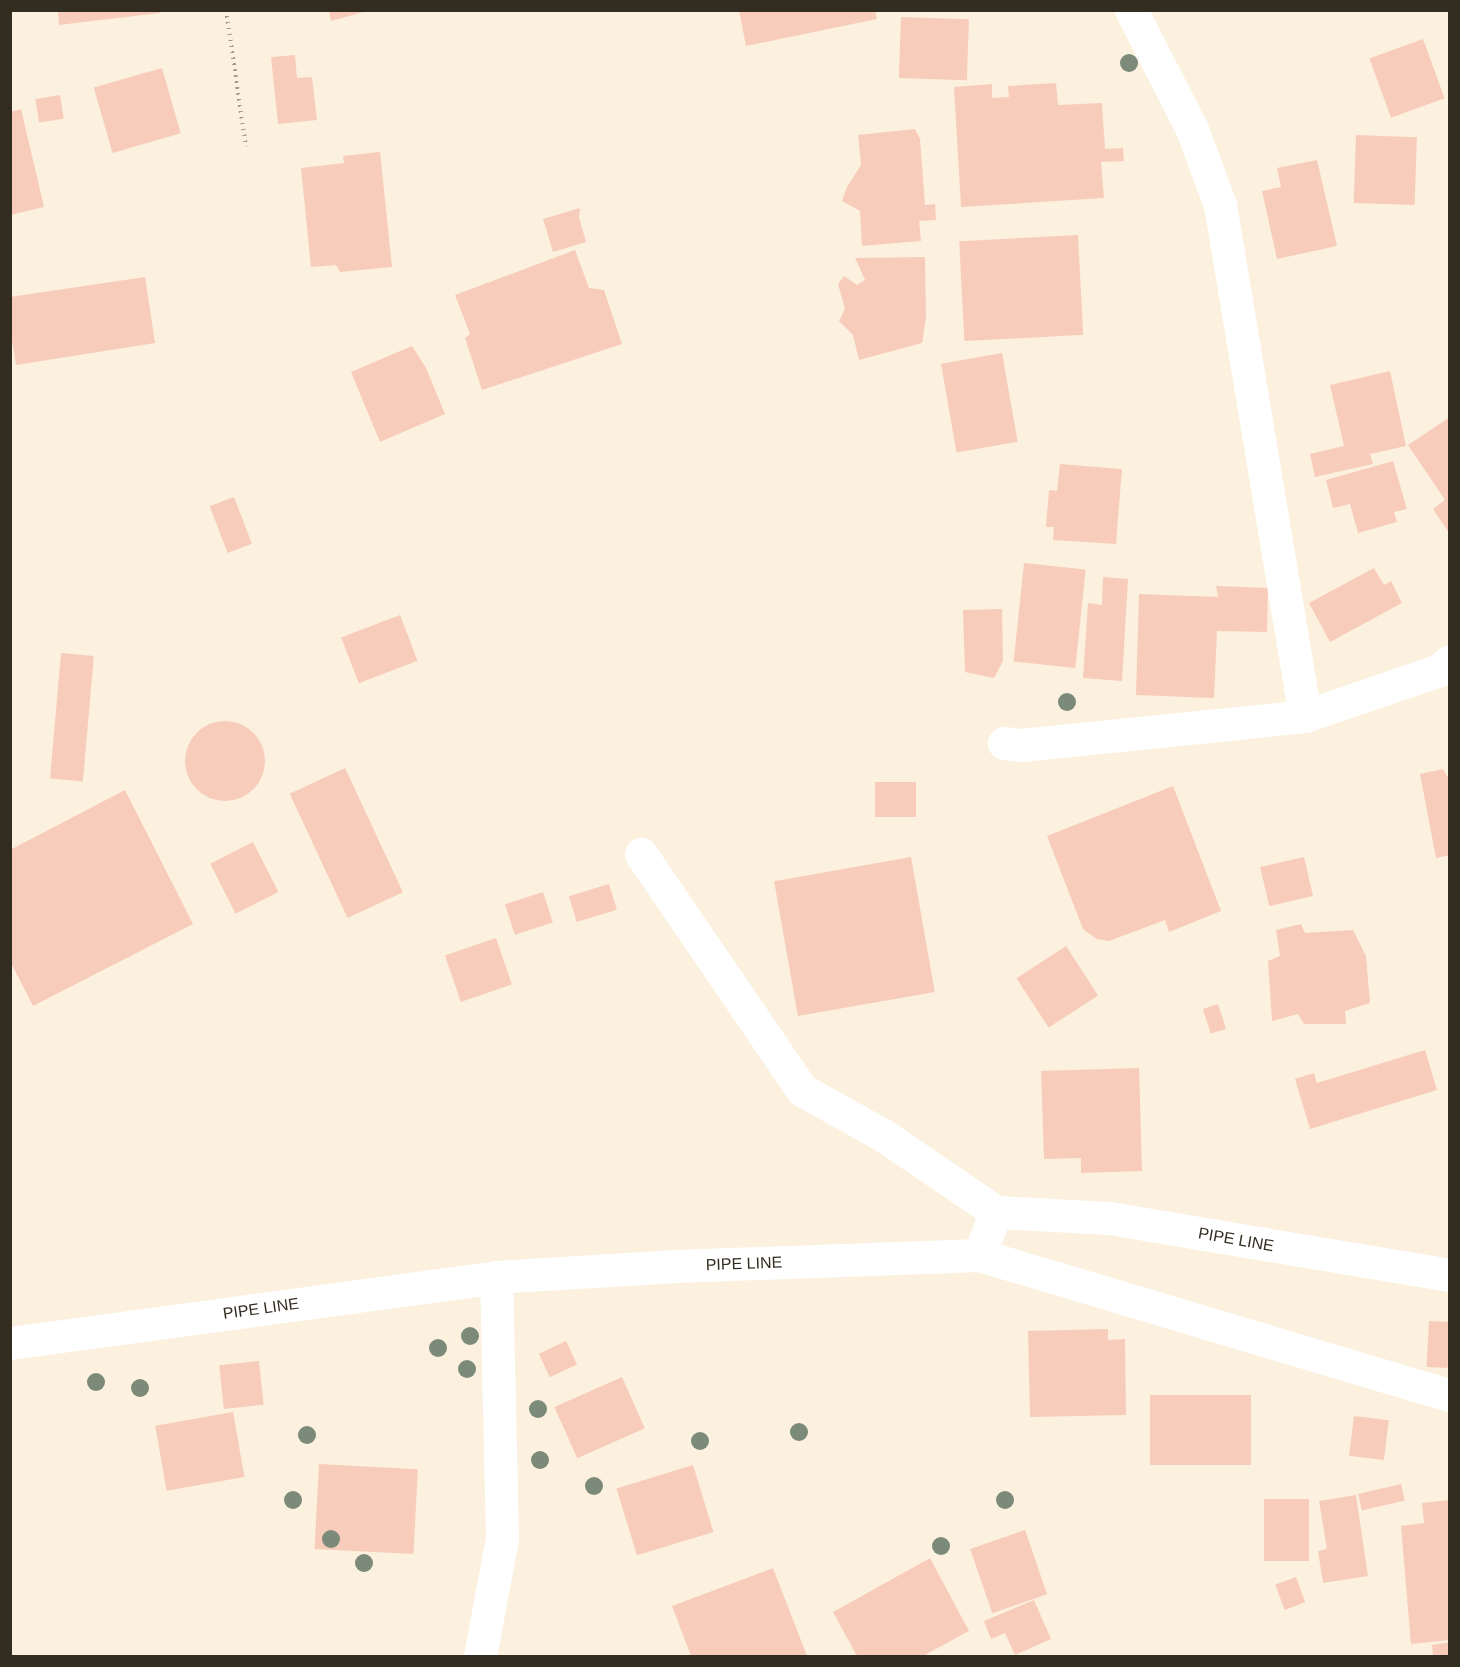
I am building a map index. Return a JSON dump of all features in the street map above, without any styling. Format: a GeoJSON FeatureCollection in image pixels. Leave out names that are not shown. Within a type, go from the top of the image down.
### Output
{"type":"FeatureCollection","features":[{"type":"Feature","properties":{"kind":"street"},"geometry":{"type":"LineString","coordinates":[[1131,10],[1192,129],[1220,205],[1305,716]]}},
{"type":"Feature","properties":{"kind":"street"},"geometry":{"type":"LineString","coordinates":[[1004,743],[1021,745],[1305,716],[1440,670],[1449,662]]}},
{"type":"Feature","properties":{"kind":"street"},"geometry":{"type":"LineString","coordinates":[[641,854],[802,1090],[883,1135],[996,1212],[979,1255]]}},
{"type":"Feature","properties":{"kind":"street","name":"PIPE LINE"},"geometry":{"type":"LineString","coordinates":[[996,1212],[1109,1218],[1449,1275]]}},
{"type":"Feature","properties":{"kind":"street","name":"PIPE LINE"},"geometry":{"type":"LineString","coordinates":[[10,1343],[496,1277],[677,1266],[979,1255],[1449,1395]]}},
{"type":"Feature","properties":{"kind":"street"},"geometry":{"type":"LineString","coordinates":[[480,1656],[502,1538],[496,1277]]}},
{"type":"Feature","properties":{"kind":"path"},"geometry":{"type":"LineString","coordinates":[[226,10],[246,147]]}},
{"type":"Feature","properties":{"kind":"building"},"geometry":{"type":"Polygon","coordinates":[[[58,10],[160,10],[160,13],[59,25],[58,10]]]}},
{"type":"Feature","properties":{"kind":"building"},"geometry":{"type":"Polygon","coordinates":[[[329,10],[367,10],[367,11],[331,21],[329,10]]]}},
{"type":"Feature","properties":{"kind":"building"},"geometry":{"type":"Polygon","coordinates":[[[739,10],[875,10],[877,19],[746,46],[739,10]]]}},
{"type":"Feature","properties":{"kind":"building"},"geometry":{"type":"Polygon","coordinates":[[[901,17],[969,19],[967,80],[899,78],[901,17]]]}},
{"type":"Feature","properties":{"kind":"building"},"geometry":{"type":"Polygon","coordinates":[[[1423,39],[1445,98],[1391,118],[1369,58],[1423,39]]]}},
{"type":"Feature","properties":{"kind":"building"},"geometry":{"type":"Polygon","coordinates":[[[295,55],[297,78],[312,77],[317,120],[278,124],[271,57],[295,55]]]}},
{"type":"Feature","properties":{"kind":"building"},"geometry":{"type":"Polygon","coordinates":[[[162,68],[181,133],[112,153],[94,88],[162,68]]]}},
{"type":"Feature","properties":{"kind":"building"},"geometry":{"type":"Polygon","coordinates":[[[1056,83],[1058,105],[1102,103],[1105,149],[1123,148],[1124,161],[1101,162],[1104,198],[961,207],[954,87],[992,84],[992,98],[1009,97],[1008,86],[1056,83]]]}},
{"type":"Feature","properties":{"kind":"building"},"geometry":{"type":"Polygon","coordinates":[[[60,95],[64,119],[39,123],[35,99],[60,95]]]}},
{"type":"Feature","properties":{"kind":"building"},"geometry":{"type":"Polygon","coordinates":[[[21,109],[44,207],[10,215],[10,112],[21,109]]]}},
{"type":"Feature","properties":{"kind":"building"},"geometry":{"type":"Polygon","coordinates":[[[915,129],[920,139],[925,205],[935,204],[936,220],[919,221],[921,241],[862,246],[860,211],[842,201],[847,187],[861,165],[858,135],[915,129]]]}},
{"type":"Feature","properties":{"kind":"building"},"geometry":{"type":"Polygon","coordinates":[[[1356,135],[1417,137],[1415,205],[1354,203],[1356,135]]]}},
{"type":"Feature","properties":{"kind":"building"},"geometry":{"type":"Polygon","coordinates":[[[380,152],[392,267],[340,272],[336,265],[311,267],[301,168],[344,163],[343,156],[380,152]]]}},
{"type":"Feature","properties":{"kind":"building"},"geometry":{"type":"Polygon","coordinates":[[[1317,160],[1337,246],[1277,259],[1262,191],[1281,187],[1277,168],[1317,160]]]}},
{"type":"Feature","properties":{"kind":"building"},"geometry":{"type":"Polygon","coordinates":[[[580,208],[579,217],[586,242],[553,252],[543,219],[580,208]]]}},
{"type":"Feature","properties":{"kind":"building"},"geometry":{"type":"Polygon","coordinates":[[[1078,235],[1083,335],[964,341],[959,241],[1078,235]]]}},
{"type":"Feature","properties":{"kind":"building"},"geometry":{"type":"Polygon","coordinates":[[[575,250],[589,288],[604,290],[622,344],[482,390],[465,338],[470,334],[455,295],[575,250]]]}},
{"type":"Feature","properties":{"kind":"building"},"geometry":{"type":"Polygon","coordinates":[[[925,257],[926,317],[922,343],[859,360],[853,335],[839,321],[845,309],[838,284],[844,276],[857,285],[865,280],[855,258],[925,257]]]}},
{"type":"Feature","properties":{"kind":"building"},"geometry":{"type":"Polygon","coordinates":[[[145,277],[155,343],[16,365],[10,328],[10,297],[145,277]]]}},
{"type":"Feature","properties":{"kind":"building"},"geometry":{"type":"Polygon","coordinates":[[[412,346],[426,368],[445,414],[380,442],[351,372],[412,346]]]}},
{"type":"Feature","properties":{"kind":"building"},"geometry":{"type":"Polygon","coordinates":[[[1002,353],[1018,442],[957,452],[941,364],[1002,353]]]}},
{"type":"Feature","properties":{"kind":"building"},"geometry":{"type":"Polygon","coordinates":[[[1390,371],[1406,446],[1370,454],[1373,464],[1315,477],[1310,454],[1344,446],[1330,385],[1390,371]]]}},
{"type":"Feature","properties":{"kind":"building"},"geometry":{"type":"Polygon","coordinates":[[[1450,417],[1450,534],[1433,509],[1445,500],[1408,445],[1450,417]]]}},
{"type":"Feature","properties":{"kind":"building"},"geometry":{"type":"Polygon","coordinates":[[[1393,461],[1407,509],[1394,512],[1397,522],[1358,533],[1350,504],[1333,508],[1326,480],[1393,461]]]}},
{"type":"Feature","properties":{"kind":"building"},"geometry":{"type":"Polygon","coordinates":[[[1060,464],[1122,469],[1116,544],[1053,540],[1054,527],[1046,527],[1049,490],[1057,491],[1060,464]]]}},
{"type":"Feature","properties":{"kind":"building"},"geometry":{"type":"Polygon","coordinates":[[[234,497],[252,544],[228,553],[210,506],[234,497]]]}},
{"type":"Feature","properties":{"kind":"building"},"geometry":{"type":"Polygon","coordinates":[[[1024,563],[1086,569],[1075,668],[1014,661],[1024,563]]]}},
{"type":"Feature","properties":{"kind":"building"},"geometry":{"type":"Polygon","coordinates":[[[1374,568],[1384,585],[1391,581],[1402,603],[1330,642],[1309,603],[1374,568]]]}},
{"type":"Feature","properties":{"kind":"building"},"geometry":{"type":"Polygon","coordinates":[[[1103,577],[1128,579],[1122,681],[1083,678],[1088,603],[1102,605],[1103,577]]]}},
{"type":"Feature","properties":{"kind":"building"},"geometry":{"type":"Polygon","coordinates":[[[1216,586],[1268,588],[1267,632],[1217,631],[1214,698],[1136,695],[1139,594],[1218,597],[1216,586]]]}},
{"type":"Feature","properties":{"kind":"building"},"geometry":{"type":"Polygon","coordinates":[[[1002,609],[1003,661],[994,678],[965,672],[963,610],[1002,609]]]}},
{"type":"Feature","properties":{"kind":"building"},"geometry":{"type":"Polygon","coordinates":[[[400,615],[418,661],[359,683],[341,638],[400,615]]]}},
{"type":"Feature","properties":{"kind":"building"},"geometry":{"type":"Polygon","coordinates":[[[61,653],[94,656],[83,781],[50,779],[61,653]]]}},
{"type":"Feature","properties":{"kind":"building"},"geometry":{"type":"Polygon","coordinates":[[[225,721],[240,724],[253,733],[262,746],[265,761],[262,776],[253,789],[240,798],[225,801],[210,798],[197,789],[188,776],[185,761],[188,746],[197,733],[210,724],[225,721]]]}},
{"type":"Feature","properties":{"kind":"building"},"geometry":{"type":"Polygon","coordinates":[[[345,768],[403,892],[348,918],[290,794],[345,768]]]}},
{"type":"Feature","properties":{"kind":"building"},"geometry":{"type":"Polygon","coordinates":[[[1443,769],[1450,781],[1450,855],[1436,858],[1420,774],[1443,769]]]}},
{"type":"Feature","properties":{"kind":"building"},"geometry":{"type":"Polygon","coordinates":[[[875,782],[916,782],[916,817],[875,817],[875,782]]]}},
{"type":"Feature","properties":{"kind":"building"},"geometry":{"type":"Polygon","coordinates":[[[1173,786],[1221,911],[1169,932],[1165,920],[1109,941],[1097,939],[1083,929],[1047,836],[1173,786]]]}},
{"type":"Feature","properties":{"kind":"building"},"geometry":{"type":"Polygon","coordinates":[[[125,790],[193,924],[33,1006],[10,961],[10,850],[125,790]]]}},
{"type":"Feature","properties":{"kind":"building"},"geometry":{"type":"Polygon","coordinates":[[[253,842],[278,892],[236,914],[210,864],[253,842]]]}},
{"type":"Feature","properties":{"kind":"building"},"geometry":{"type":"Polygon","coordinates":[[[911,857],[935,992],[798,1016],[774,881],[911,857]]]}},
{"type":"Feature","properties":{"kind":"building"},"geometry":{"type":"Polygon","coordinates":[[[1304,857],[1313,896],[1269,906],[1260,867],[1304,857]]]}},
{"type":"Feature","properties":{"kind":"building"},"geometry":{"type":"Polygon","coordinates":[[[609,884],[617,910],[577,922],[569,896],[609,884]]]}},
{"type":"Feature","properties":{"kind":"building"},"geometry":{"type":"Polygon","coordinates":[[[543,892],[553,922],[515,935],[505,904],[543,892]]]}},
{"type":"Feature","properties":{"kind":"building"},"geometry":{"type":"Polygon","coordinates":[[[1301,924],[1305,933],[1353,930],[1366,956],[1370,1003],[1345,1011],[1346,1024],[1304,1024],[1298,1014],[1272,1021],[1268,961],[1280,956],[1276,930],[1301,924]]]}},
{"type":"Feature","properties":{"kind":"building"},"geometry":{"type":"Polygon","coordinates":[[[496,938],[512,984],[461,1002],[445,956],[496,938]]]}},
{"type":"Feature","properties":{"kind":"building"},"geometry":{"type":"Polygon","coordinates":[[[1066,946],[1098,995],[1049,1028],[1017,978],[1066,946]]]}},
{"type":"Feature","properties":{"kind":"building"},"geometry":{"type":"Polygon","coordinates":[[[1218,1004],[1226,1029],[1211,1034],[1203,1009],[1218,1004]]]}},
{"type":"Feature","properties":{"kind":"building"},"geometry":{"type":"Polygon","coordinates":[[[1425,1050],[1437,1090],[1310,1129],[1295,1079],[1314,1073],[1317,1083],[1425,1050]]]}},
{"type":"Feature","properties":{"kind":"building"},"geometry":{"type":"Polygon","coordinates":[[[1139,1068],[1142,1171],[1081,1173],[1081,1158],[1044,1159],[1041,1071],[1139,1068]]]}},
{"type":"Feature","properties":{"kind":"building"},"geometry":{"type":"Polygon","coordinates":[[[1429,1321],[1450,1322],[1448,1368],[1427,1367],[1429,1321]]]}},
{"type":"Feature","properties":{"kind":"building"},"geometry":{"type":"Polygon","coordinates":[[[1108,1329],[1108,1340],[1125,1339],[1126,1415],[1030,1417],[1028,1331],[1108,1329]]]}},
{"type":"Feature","properties":{"kind":"building"},"geometry":{"type":"Polygon","coordinates":[[[566,1341],[577,1365],[550,1377],[539,1354],[566,1341]]]}},
{"type":"Feature","properties":{"kind":"building"},"geometry":{"type":"Polygon","coordinates":[[[259,1361],[264,1405],[224,1409],[219,1365],[259,1361]]]}},
{"type":"Feature","properties":{"kind":"building"},"geometry":{"type":"Polygon","coordinates":[[[622,1377],[645,1428],[577,1458],[554,1407],[622,1377]]]}},
{"type":"Feature","properties":{"kind":"building"},"geometry":{"type":"Polygon","coordinates":[[[1150,1395],[1251,1395],[1251,1465],[1150,1465],[1150,1395]]]}},
{"type":"Feature","properties":{"kind":"building"},"geometry":{"type":"Polygon","coordinates":[[[233,1412],[244,1477],[167,1491],[155,1426],[233,1412]]]}},
{"type":"Feature","properties":{"kind":"building"},"geometry":{"type":"Polygon","coordinates":[[[1354,1416],[1389,1420],[1384,1460],[1349,1456],[1354,1416]]]}},
{"type":"Feature","properties":{"kind":"building"},"geometry":{"type":"Polygon","coordinates":[[[319,1464],[418,1469],[413,1554],[315,1549],[319,1464]]]}},
{"type":"Feature","properties":{"kind":"building"},"geometry":{"type":"Polygon","coordinates":[[[693,1465],[713,1532],[637,1555],[616,1488],[693,1465]]]}},
{"type":"Feature","properties":{"kind":"building"},"geometry":{"type":"Polygon","coordinates":[[[1401,1484],[1405,1501],[1362,1510],[1358,1494],[1401,1484]]]}},
{"type":"Feature","properties":{"kind":"building"},"geometry":{"type":"Polygon","coordinates":[[[1356,1495],[1368,1576],[1323,1583],[1318,1551],[1327,1549],[1319,1501],[1356,1495]]]}},
{"type":"Feature","properties":{"kind":"building"},"geometry":{"type":"Polygon","coordinates":[[[1264,1499],[1309,1499],[1309,1561],[1264,1561],[1264,1499]]]}},
{"type":"Feature","properties":{"kind":"building"},"geometry":{"type":"Polygon","coordinates":[[[1450,1500],[1450,1640],[1411,1644],[1401,1526],[1424,1523],[1422,1503],[1450,1500]]]}},
{"type":"Feature","properties":{"kind":"building"},"geometry":{"type":"Polygon","coordinates":[[[1025,1530],[1047,1594],[992,1613],[970,1549],[1025,1530]]]}},
{"type":"Feature","properties":{"kind":"building"},"geometry":{"type":"Polygon","coordinates":[[[930,1558],[969,1631],[923,1656],[857,1656],[833,1612],[930,1558]]]}},
{"type":"Feature","properties":{"kind":"building"},"geometry":{"type":"Polygon","coordinates":[[[773,1568],[807,1656],[691,1656],[672,1606],[773,1568]]]}},
{"type":"Feature","properties":{"kind":"building"},"geometry":{"type":"Polygon","coordinates":[[[1296,1577],[1305,1602],[1285,1610],[1275,1585],[1296,1577]]]}},
{"type":"Feature","properties":{"kind":"building"},"geometry":{"type":"Polygon","coordinates":[[[1034,1600],[1051,1639],[1015,1655],[1005,1633],[991,1639],[984,1621],[1034,1600]]]}},
{"type":"Feature","properties":{"kind":"building"},"geometry":{"type":"Polygon","coordinates":[[[1450,1642],[1450,1656],[1433,1656],[1432,1645],[1450,1642]]]}}]}
